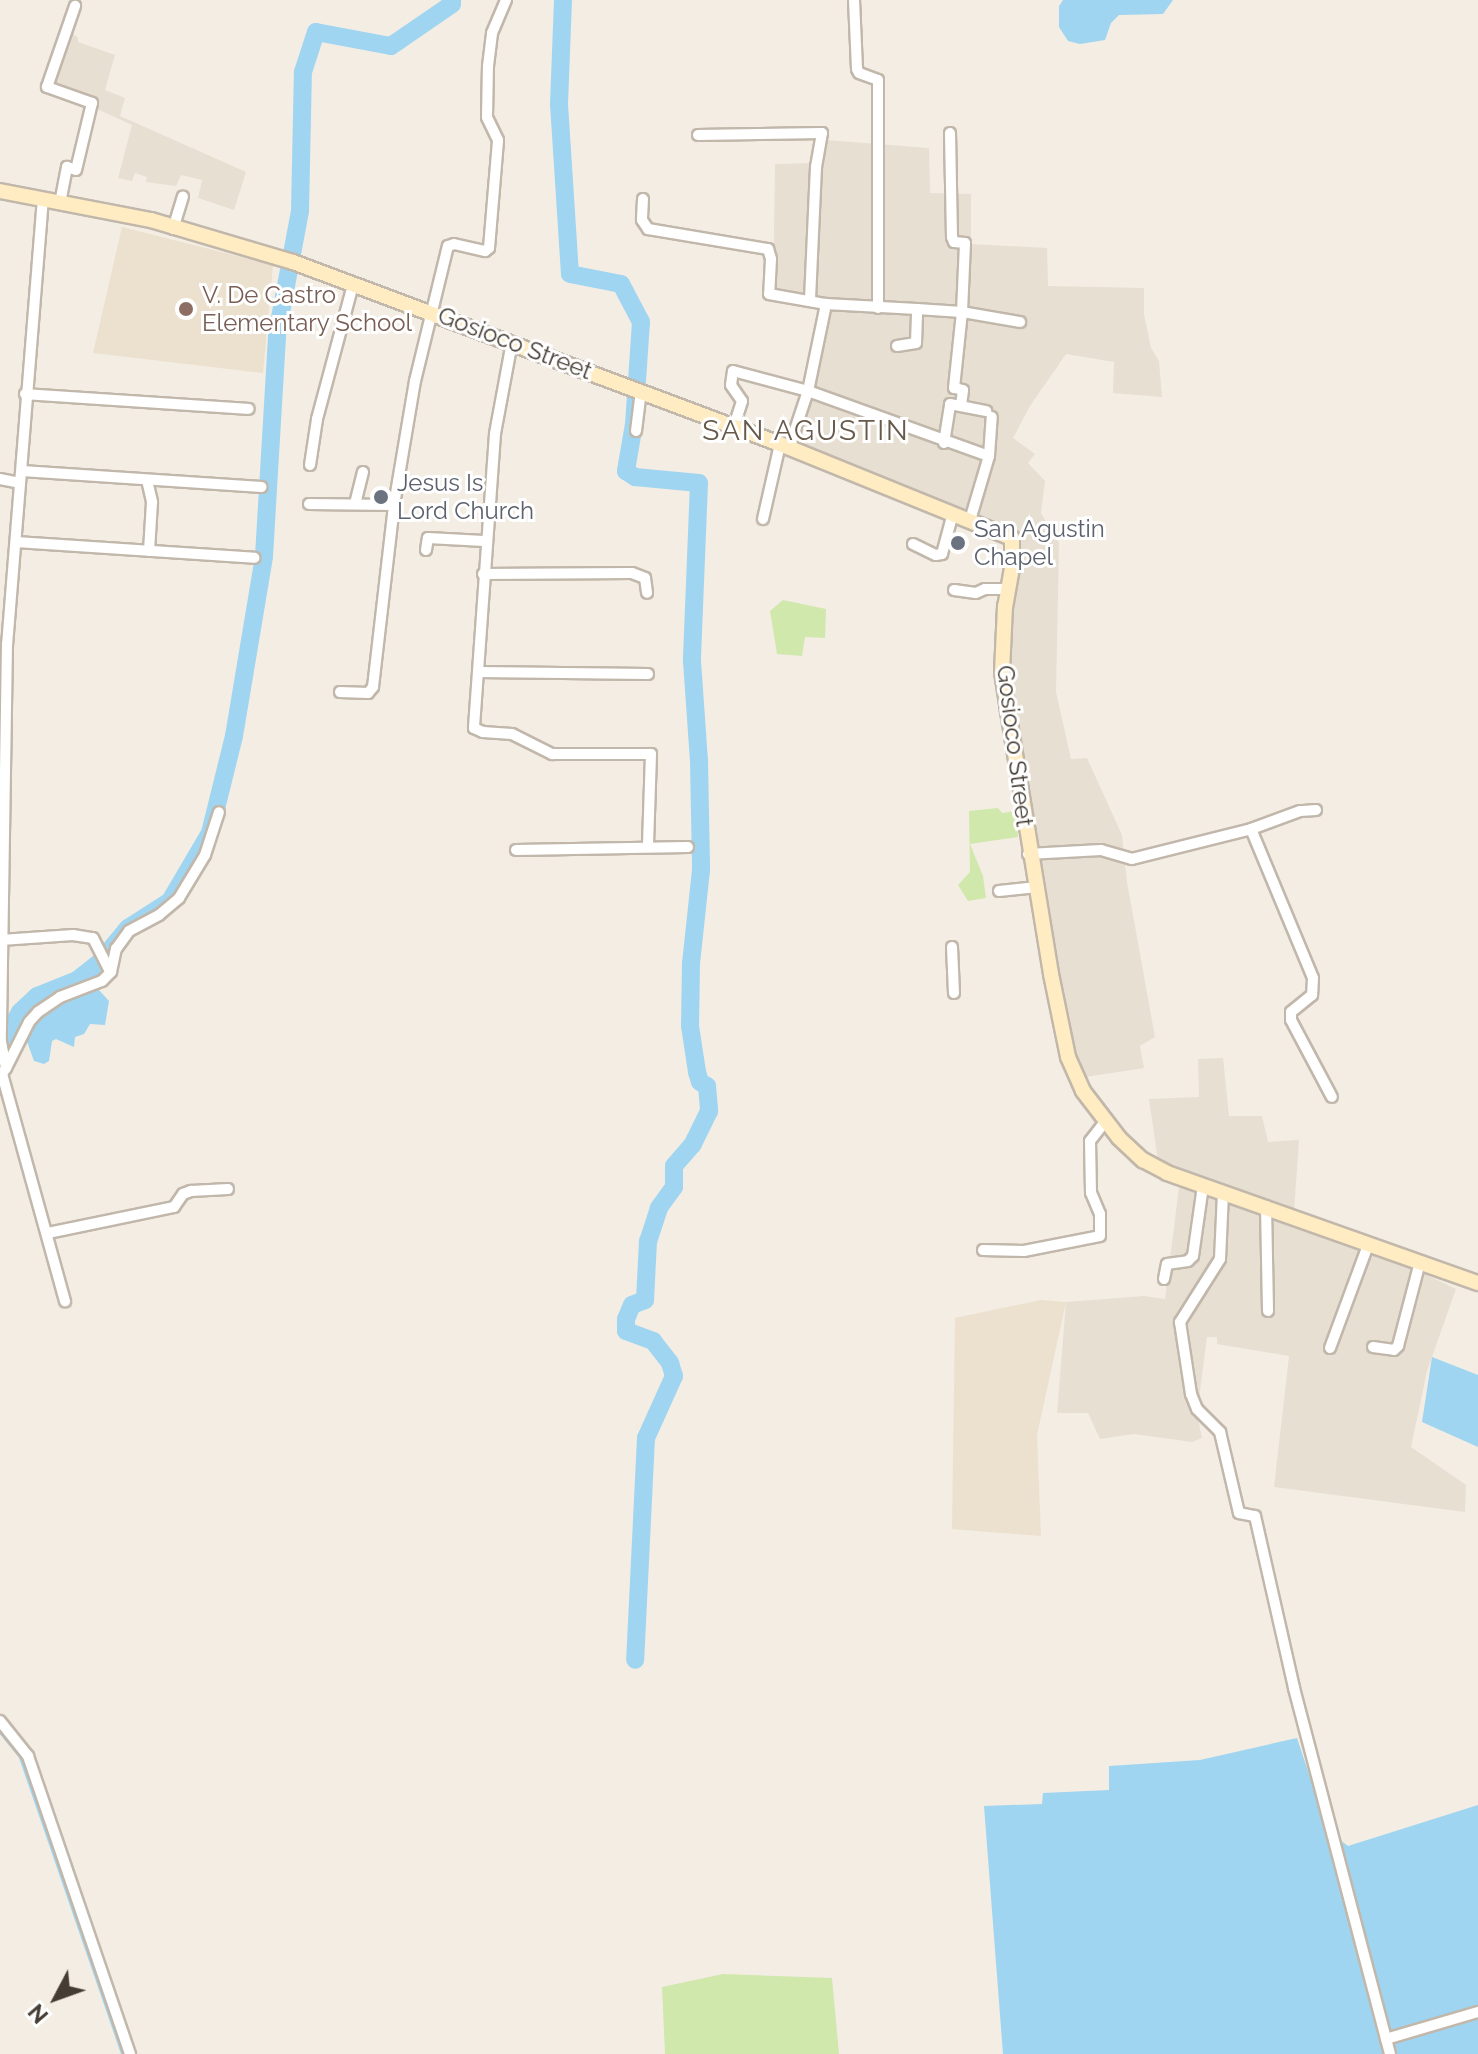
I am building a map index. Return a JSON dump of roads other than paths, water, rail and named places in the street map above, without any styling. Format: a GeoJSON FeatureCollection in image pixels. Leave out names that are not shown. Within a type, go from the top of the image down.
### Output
{"type":"FeatureCollection","features":[{"type":"Feature","properties":{"kind":"street"},"geometry":{"type":"LineString","coordinates":[[340,692],[368,693],[373,687],[394,505],[430,311],[448,246],[454,244],[485,251],[489,248],[498,140],[487,117],[488,66],[492,33],[506,0]]}},
{"type":"Feature","properties":{"kind":"street"},"geometry":{"type":"LineString","coordinates":[[854,0],[857,69],[878,80],[878,308]]}},
{"type":"Feature","properties":{"kind":"street"},"geometry":{"type":"LineString","coordinates":[[60,203],[67,167],[76,170],[92,103],[47,87],[75,6]]}},
{"type":"Feature","properties":{"kind":"street"},"geometry":{"type":"LineString","coordinates":[[698,135],[822,133],[816,167],[810,301]]}},
{"type":"Feature","properties":{"kind":"street"},"geometry":{"type":"LineString","coordinates":[[950,133],[952,237],[954,242],[965,243],[954,388],[963,390],[961,405]]}},
{"type":"Feature","properties":{"kind":"street","name":"Gosioco Street"},"geometry":{"type":"LineString","coordinates":[[0,191],[151,220],[293,262],[734,426],[1012,538],[1002,672],[1028,854],[1068,1057],[1083,1091],[1104,1123],[1143,1160],[1203,1186],[1478,1283]]}},
{"type":"Feature","properties":{"kind":"street"},"geometry":{"type":"LineString","coordinates":[[173,229],[183,196]]}},
{"type":"Feature","properties":{"kind":"street"},"geometry":{"type":"LineString","coordinates":[[43,198],[7,644],[1,1042],[2,1074],[65,1301]]}},
{"type":"Feature","properties":{"kind":"street"},"geometry":{"type":"LineString","coordinates":[[643,199],[642,220],[648,229],[765,247],[771,259],[769,294],[826,304],[962,312],[1020,322]]}},
{"type":"Feature","properties":{"kind":"street"},"geometry":{"type":"LineString","coordinates":[[310,465],[317,419],[353,285]]}},
{"type":"Feature","properties":{"kind":"street"},"geometry":{"type":"LineString","coordinates":[[763,519],[785,446],[808,391],[826,304]]}},
{"type":"Feature","properties":{"kind":"street"},"geometry":{"type":"LineString","coordinates":[[897,346],[916,343],[917,309]]}},
{"type":"Feature","properties":{"kind":"street"},"geometry":{"type":"LineString","coordinates":[[512,342],[498,406],[484,541],[474,728],[483,732],[512,734],[552,754],[651,754],[648,846]]}},
{"type":"Feature","properties":{"kind":"street"},"geometry":{"type":"LineString","coordinates":[[734,426],[742,401],[731,385],[733,371],[808,391],[944,443],[989,456]]}},
{"type":"Feature","properties":{"kind":"street"},"geometry":{"type":"LineString","coordinates":[[636,431],[637,389]]}},
{"type":"Feature","properties":{"kind":"street"},"geometry":{"type":"LineString","coordinates":[[25,394],[248,409]]}},
{"type":"Feature","properties":{"kind":"street"},"geometry":{"type":"LineString","coordinates":[[944,443],[950,404],[989,414],[989,456],[970,520]]}},
{"type":"Feature","properties":{"kind":"street"},"geometry":{"type":"LineString","coordinates":[[22,471],[261,487]]}},
{"type":"Feature","properties":{"kind":"street"},"geometry":{"type":"LineString","coordinates":[[355,504],[363,472]]}},
{"type":"Feature","properties":{"kind":"street"},"geometry":{"type":"LineString","coordinates":[[0,479],[20,483]]}},
{"type":"Feature","properties":{"kind":"street"},"geometry":{"type":"LineString","coordinates":[[147,480],[152,502],[149,551]]}},
{"type":"Feature","properties":{"kind":"street"},"geometry":{"type":"LineString","coordinates":[[309,504],[394,505]]}},
{"type":"Feature","properties":{"kind":"street"},"geometry":{"type":"LineString","coordinates":[[913,544],[936,555],[944,552],[953,513]]}},
{"type":"Feature","properties":{"kind":"street"},"geometry":{"type":"LineString","coordinates":[[426,550],[428,538],[484,541]]}},
{"type":"Feature","properties":{"kind":"street"},"geometry":{"type":"LineString","coordinates":[[16,542],[254,558]]}},
{"type":"Feature","properties":{"kind":"street"},"geometry":{"type":"LineString","coordinates":[[483,574],[632,573],[645,578],[647,593]]}},
{"type":"Feature","properties":{"kind":"street"},"geometry":{"type":"LineString","coordinates":[[954,590],[976,593],[985,589],[1007,589]]}},
{"type":"Feature","properties":{"kind":"street"},"geometry":{"type":"LineString","coordinates":[[478,672],[648,674]]}},
{"type":"Feature","properties":{"kind":"street"},"geometry":{"type":"LineString","coordinates":[[1028,854],[1101,850],[1132,859],[1251,829],[1300,811],[1316,810]]}},
{"type":"Feature","properties":{"kind":"street"},"geometry":{"type":"LineString","coordinates":[[4,1064],[38,1012],[60,997],[102,981],[111,972],[116,949],[129,931],[159,915],[187,887],[205,855],[219,812]]}},
{"type":"Feature","properties":{"kind":"street"},"geometry":{"type":"LineString","coordinates":[[1251,829],[1313,978],[1312,995],[1291,1012],[1291,1020],[1332,1097]]}},
{"type":"Feature","properties":{"kind":"street"},"geometry":{"type":"LineString","coordinates":[[516,850],[688,847]]}},
{"type":"Feature","properties":{"kind":"street"},"geometry":{"type":"LineString","coordinates":[[999,891],[1035,887]]}},
{"type":"Feature","properties":{"kind":"street"},"geometry":{"type":"LineString","coordinates":[[1,940],[73,935],[93,938],[111,972]]}},
{"type":"Feature","properties":{"kind":"street"},"geometry":{"type":"LineString","coordinates":[[952,947],[954,993]]}},
{"type":"Feature","properties":{"kind":"street"},"geometry":{"type":"LineString","coordinates":[[983,1250],[1024,1251],[1100,1236],[1100,1214],[1091,1193],[1090,1141],[1104,1123]]}},
{"type":"Feature","properties":{"kind":"street"},"geometry":{"type":"LineString","coordinates":[[1164,1279],[1167,1264],[1188,1261],[1193,1256],[1203,1186]]}},
{"type":"Feature","properties":{"kind":"street"},"geometry":{"type":"LineString","coordinates":[[48,1233],[174,1207],[183,1194],[191,1191],[228,1189]]}},
{"type":"Feature","properties":{"kind":"street"},"geometry":{"type":"LineString","coordinates":[[1223,1193],[1220,1259],[1180,1322],[1191,1394],[1197,1409],[1220,1432],[1239,1513],[1255,1516],[1298,1703],[1390,2054]]}},
{"type":"Feature","properties":{"kind":"street"},"geometry":{"type":"LineString","coordinates":[[1266,1206],[1268,1311]]}},
{"type":"Feature","properties":{"kind":"street"},"geometry":{"type":"LineString","coordinates":[[1330,1348],[1368,1245]]}},
{"type":"Feature","properties":{"kind":"street"},"geometry":{"type":"LineString","coordinates":[[1373,1347],[1394,1350],[1398,1346],[1420,1262]]}},
{"type":"Feature","properties":{"kind":"street"},"geometry":{"type":"LineString","coordinates":[[0,1721],[28,1756],[130,2054]]}},
{"type":"Feature","properties":{"kind":"street"},"geometry":{"type":"LineString","coordinates":[[1386,2039],[1478,2012]]}},
{"type":"Feature","properties":{"kind":"water"},"geometry":{"type":"Polygon","coordinates":[[[1063,0],[1173,0],[1163,14],[1119,15],[1111,23],[1105,40],[1080,44],[1068,41],[1059,27],[1059,6],[1063,0]]]}},
{"type":"Feature","properties":{"kind":"water"},"geometry":{"type":"Polygon","coordinates":[[[97,988],[109,1001],[105,1025],[90,1024],[84,1034],[75,1037],[74,1047],[56,1039],[52,1041],[49,1061],[44,1064],[34,1061],[25,1036],[32,1024],[48,1010],[97,988]]]}},
{"type":"Feature","properties":{"kind":"water"},"geometry":{"type":"Polygon","coordinates":[[[1432,1357],[1478,1375],[1478,1447],[1422,1422],[1432,1357]]]}},
{"type":"Feature","properties":{"kind":"water"},"geometry":{"type":"Polygon","coordinates":[[[1297,1738],[1328,1831],[1348,1846],[1478,1805],[1478,2010],[1384,2037],[1387,2054],[1003,2054],[984,1806],[1042,1804],[1043,1793],[1109,1790],[1109,1766],[1200,1760],[1297,1738]]]}},
{"type":"Feature","properties":{"kind":"water"},"geometry":{"type":"Polygon","coordinates":[[[1478,2015],[1478,2054],[1392,2054],[1389,2040],[1478,2015]]]}},
{"type":"Feature","properties":{"kind":"waterway"},"geometry":{"type":"LineString","coordinates":[[0,1048],[20,1012],[37,996],[77,980],[100,962],[128,928],[170,901],[210,833],[234,736],[264,556],[277,334],[300,211],[303,72],[316,32],[391,46],[452,4],[452,0]]}},
{"type":"Feature","properties":{"kind":"waterway"},"geometry":{"type":"LineString","coordinates":[[563,0],[559,104],[570,274],[621,284],[641,322],[634,424],[626,471],[635,477],[699,483],[692,661],[699,761],[701,870],[691,963],[690,1026],[697,1072],[700,1082],[707,1086],[709,1111],[693,1144],[674,1166],[674,1187],[659,1208],[648,1241],[645,1300],[632,1305],[626,1319],[626,1331],[653,1341],[670,1363],[674,1376],[646,1438],[635,1660]]}},
{"type":"Feature","properties":{"kind":"waterway"},"geometry":{"type":"LineString","coordinates":[[0,1732],[20,1757],[122,2054]]}},
{"type":"Feature","properties":{"kind":"place","name":"V. De Castro Elementary School"},"geometry":{"type":"Point","coordinates":[186,309]}},
{"type":"Feature","properties":{"kind":"place","name":"Jesus Is Lord Church"},"geometry":{"type":"Point","coordinates":[381,497]}},
{"type":"Feature","properties":{"kind":"place","name":"San Agustin Chapel"},"geometry":{"type":"Point","coordinates":[958,543]}},
{"type":"Feature","properties":{"kind":"district","name":"SAN AGUSTIN"},"geometry":{"type":"Point","coordinates":[806,431]}}]}
